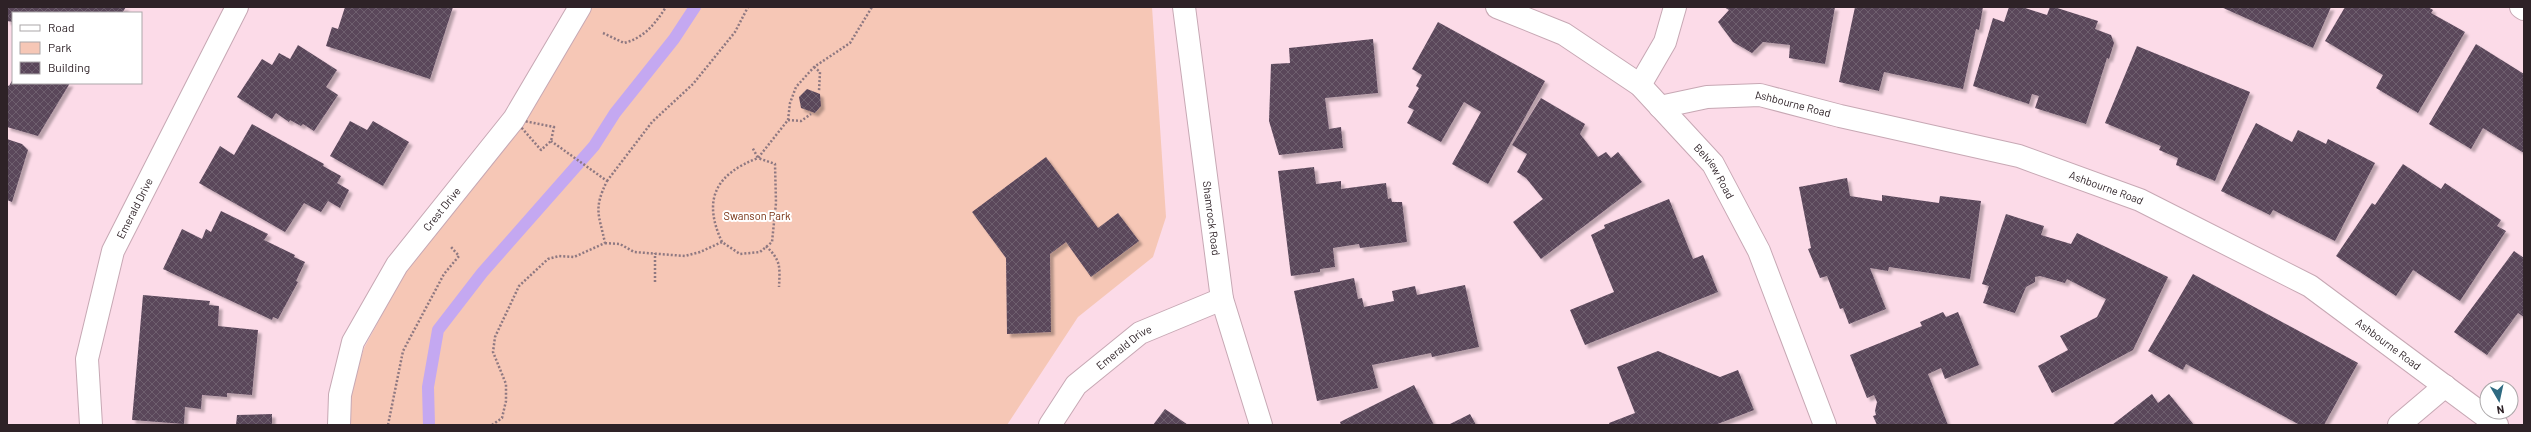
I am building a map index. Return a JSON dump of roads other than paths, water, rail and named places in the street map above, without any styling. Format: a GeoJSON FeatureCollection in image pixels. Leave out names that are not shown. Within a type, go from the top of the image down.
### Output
{"type":"FeatureCollection","features":[{"type":"Feature","properties":{"kind":"street","name":"Emerald Drive"},"geometry":{"type":"LineString","coordinates":[[90,425],[87,358],[113,251],[237,7]]}},
{"type":"Feature","properties":{"kind":"street","name":"Belview Road"},"geometry":{"type":"LineString","coordinates":[[1497,7],[1564,34],[1640,85],[1713,164],[1752,238],[1825,425]]}},
{"type":"Feature","properties":{"kind":"street"},"geometry":{"type":"LineString","coordinates":[[1640,85],[1665,42],[1675,7]]}},
{"type":"Feature","properties":{"kind":"street","name":"Shamrock Road"},"geometry":{"type":"LineString","coordinates":[[1190,8],[1222,300],[1261,425]]}},
{"type":"Feature","properties":{"kind":"street","name":"Crest Drive"},"geometry":{"type":"LineString","coordinates":[[339,425],[340,395],[353,342],[397,265],[428,224],[514,119],[578,13]]}},
{"type":"Feature","properties":{"kind":"street","name":"Ashbourne Road"},"geometry":{"type":"LineString","coordinates":[[1660,107],[1707,97],[1760,95],[1840,116],[2026,159],[2140,200],[2310,286],[2497,425]]}},
{"type":"Feature","properties":{"kind":"street","name":"Emerald Drive"},"geometry":{"type":"LineString","coordinates":[[1050,425],[1076,385],[1140,333],[1222,300]]}},
{"type":"Feature","properties":{"kind":"street"},"geometry":{"type":"LineString","coordinates":[[2399,425],[2445,386]]}},
{"type":"Feature","properties":{"kind":"waterway"},"geometry":{"type":"LineString","coordinates":[[429,425],[428,387],[438,330],[482,273],[594,146],[615,113],[674,39],[695,7]]}},
{"type":"Feature","properties":{"kind":"park label","name":"Swanson Park"},"geometry":{"type":"Point","coordinates":[757,216]}}]}
